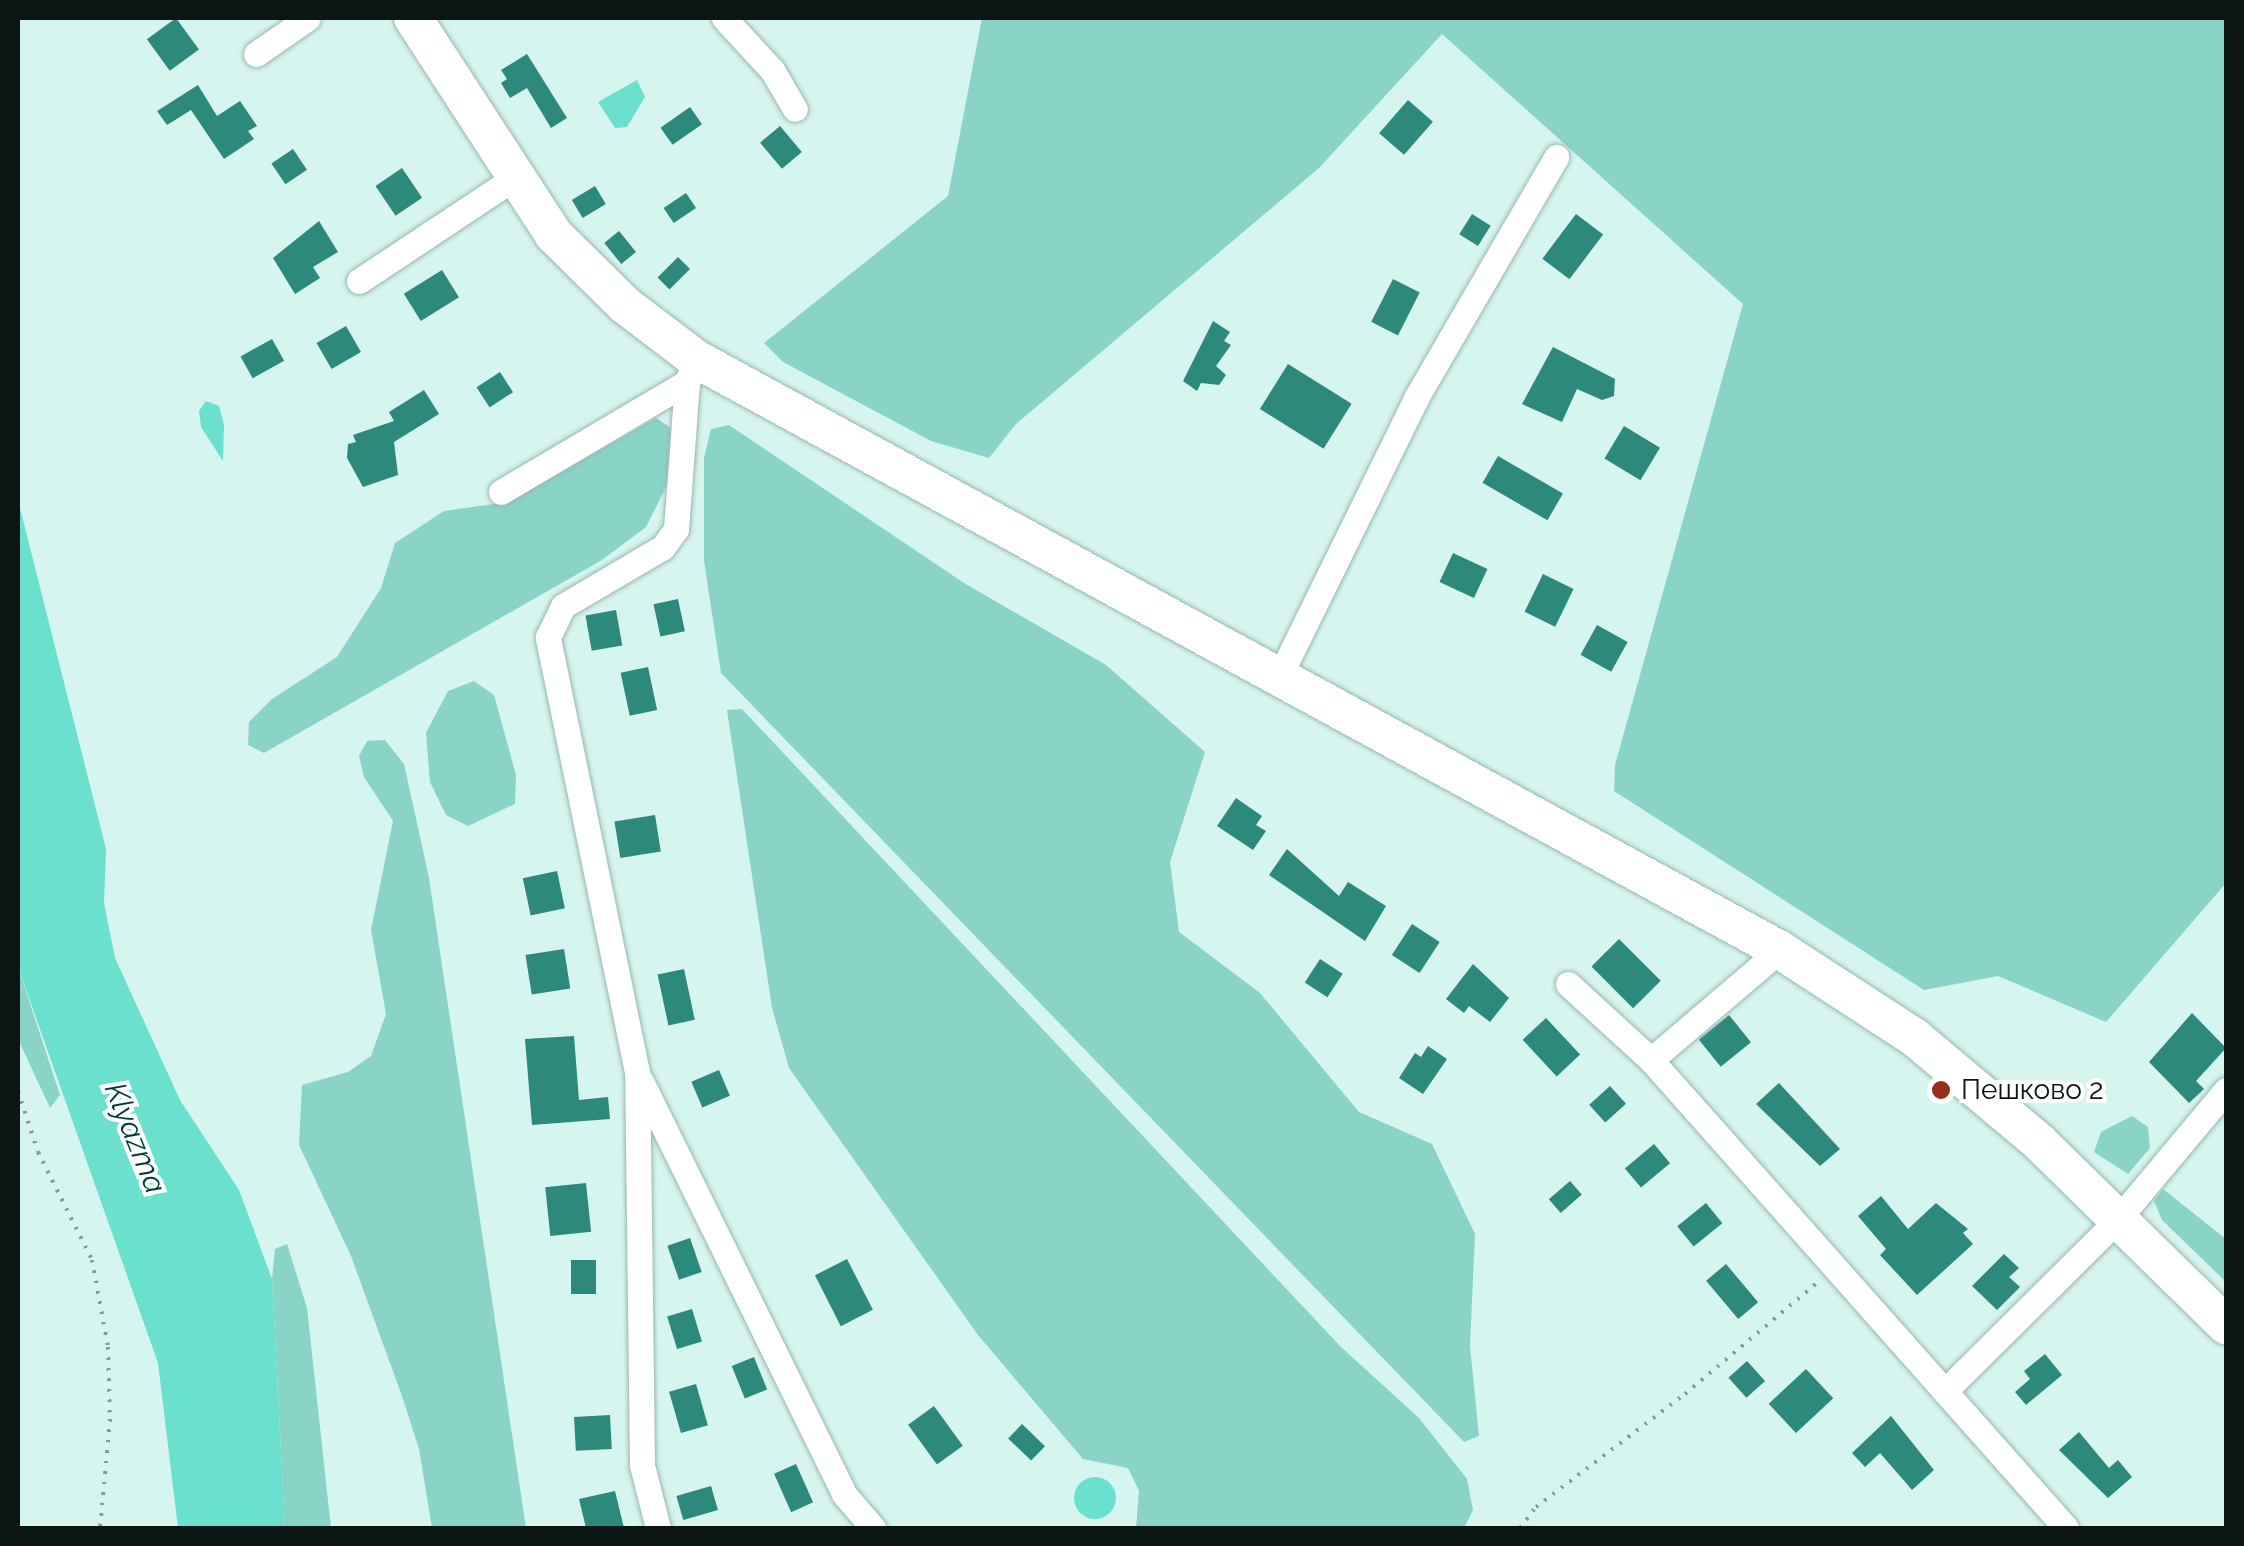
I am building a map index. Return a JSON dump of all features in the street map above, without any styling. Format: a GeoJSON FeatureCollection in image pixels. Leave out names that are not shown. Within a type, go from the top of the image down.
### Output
{"type":"FeatureCollection","features":[{"type":"Feature","properties":{"kind":"highway"},"geometry":{"type":"LineString","coordinates":[[413,18],[554,235],[692,370],[1278,677],[1780,950],[1914,1037],[2119,1218],[2226,1325]]}},
{"type":"Feature","properties":{"kind":"street"},"geometry":{"type":"LineString","coordinates":[[256,54],[308,18]]}},
{"type":"Feature","properties":{"kind":"street"},"geometry":{"type":"LineString","coordinates":[[724,18],[772,70],[795,108]]}},
{"type":"Feature","properties":{"kind":"street"},"geometry":{"type":"LineString","coordinates":[[1278,677],[1416,398],[1556,156]]}},
{"type":"Feature","properties":{"kind":"street"},"geometry":{"type":"LineString","coordinates":[[358,281],[514,178]]}},
{"type":"Feature","properties":{"kind":"street"},"geometry":{"type":"LineString","coordinates":[[501,492],[692,370]]}},
{"type":"Feature","properties":{"kind":"street"},"geometry":{"type":"LineString","coordinates":[[658,1528],[642,1465],[637,1072],[548,637],[562,606],[663,547],[676,529],[692,370]]}},
{"type":"Feature","properties":{"kind":"street"},"geometry":{"type":"LineString","coordinates":[[1651,1060],[1780,950]]}},
{"type":"Feature","properties":{"kind":"street"},"geometry":{"type":"LineString","coordinates":[[1568,984],[1651,1060],[2066,1528]]}},
{"type":"Feature","properties":{"kind":"street"},"geometry":{"type":"LineString","coordinates":[[637,1072],[844,1494],[873,1528]]}},
{"type":"Feature","properties":{"kind":"street"},"geometry":{"type":"LineString","coordinates":[[1946,1390],[2119,1218],[2226,1090]]}},
{"type":"Feature","properties":{"kind":"path"},"geometry":{"type":"LineString","coordinates":[[18,1092],[38,1152],[92,1260],[99,1295],[110,1419],[100,1528]]}},
{"type":"Feature","properties":{"kind":"path"},"geometry":{"type":"LineString","coordinates":[[1520,1528],[1536,1507],[1685,1394],[1835,1267]]}},
{"type":"Feature","properties":{"kind":"shaded area"},"geometry":{"type":"Polygon","coordinates":[[[982,18],[2226,18],[2226,883],[2106,1022],[1998,976],[1924,990],[1614,791],[1615,765],[1743,304],[1442,34],[1319,168],[1016,424],[989,458],[931,441],[783,362],[764,343],[948,196],[982,18]]]}},
{"type":"Feature","properties":{"kind":"shaded area"},"geometry":{"type":"Polygon","coordinates":[[[656,418],[674,430],[672,475],[646,527],[602,560],[264,753],[248,745],[249,722],[272,699],[337,657],[381,588],[395,543],[444,511],[508,502],[656,418]]]}},
{"type":"Feature","properties":{"kind":"shaded area"},"geometry":{"type":"Polygon","coordinates":[[[729,425],[964,583],[1106,665],[1205,752],[1170,862],[1179,932],[1260,993],[1359,1112],[1432,1144],[1475,1234],[1470,1346],[1479,1436],[1464,1442],[721,673],[704,561],[704,458],[711,429],[729,425]]]}},
{"type":"Feature","properties":{"kind":"shaded area"},"geometry":{"type":"Polygon","coordinates":[[[474,681],[494,695],[516,775],[515,804],[468,826],[446,815],[430,782],[426,733],[448,691],[474,681]]]}},
{"type":"Feature","properties":{"kind":"shaded area"},"geometry":{"type":"Polygon","coordinates":[[[742,709],[1341,1347],[1419,1418],[1467,1479],[1473,1510],[1464,1528],[1136,1528],[1139,1491],[1128,1468],[1083,1459],[978,1335],[789,1068],[772,1008],[727,710],[742,709]]]}},
{"type":"Feature","properties":{"kind":"shaded area"},"geometry":{"type":"Polygon","coordinates":[[[385,740],[404,764],[429,878],[526,1528],[432,1528],[419,1449],[402,1396],[351,1256],[299,1145],[302,1085],[348,1072],[371,1056],[386,1014],[371,930],[393,821],[364,777],[359,756],[367,741],[385,740]]]}},
{"type":"Feature","properties":{"kind":"shaded area"},"geometry":{"type":"Polygon","coordinates":[[[18,967],[60,1095],[50,1108],[18,1039],[18,967]]]}},
{"type":"Feature","properties":{"kind":"shaded area"},"geometry":{"type":"Polygon","coordinates":[[[2132,1116],[2148,1127],[2150,1148],[2128,1174],[2094,1152],[2101,1132],[2132,1116]]]}},
{"type":"Feature","properties":{"kind":"shaded area"},"geometry":{"type":"Polygon","coordinates":[[[2163,1189],[2226,1239],[2226,1282],[2162,1220],[2154,1201],[2163,1189]]]}},
{"type":"Feature","properties":{"kind":"shaded area"},"geometry":{"type":"Polygon","coordinates":[[[287,1244],[307,1308],[331,1528],[285,1528],[272,1279],[275,1249],[287,1244]]]}},
{"type":"Feature","properties":{"kind":"water"},"geometry":{"type":"Polygon","coordinates":[[[637,80],[645,97],[627,127],[615,128],[598,102],[637,80]]]}},
{"type":"Feature","properties":{"kind":"water"},"geometry":{"type":"Polygon","coordinates":[[[206,401],[219,406],[224,425],[223,461],[201,427],[199,411],[206,401]]]}},
{"type":"Feature","properties":{"kind":"water","name":"Klyazma"},"geometry":{"type":"Polygon","coordinates":[[[18,500],[106,849],[104,903],[115,958],[180,1100],[239,1190],[272,1279],[285,1528],[178,1528],[158,1363],[18,967],[18,500]]]}},
{"type":"Feature","properties":{"kind":"water"},"geometry":{"type":"Polygon","coordinates":[[[1095,1477],[1110,1483],[1116,1498],[1110,1513],[1095,1519],[1080,1513],[1074,1498],[1080,1483],[1095,1477]]]}},
{"type":"Feature","properties":{"kind":"building"},"geometry":{"type":"Polygon","coordinates":[[[176,18],[199,50],[170,71],[147,39],[176,18]]]}},
{"type":"Feature","properties":{"kind":"building"},"geometry":{"type":"Polygon","coordinates":[[[527,54],[567,118],[551,128],[527,88],[510,98],[501,83],[507,79],[501,70],[527,54]]]}},
{"type":"Feature","properties":{"kind":"building"},"geometry":{"type":"Polygon","coordinates":[[[198,85],[217,116],[240,101],[257,126],[248,131],[254,139],[224,159],[191,110],[167,125],[157,111],[198,85]]]}},
{"type":"Feature","properties":{"kind":"building"},"geometry":{"type":"Polygon","coordinates":[[[1408,100],[1433,122],[1404,155],[1379,133],[1408,100]]]}},
{"type":"Feature","properties":{"kind":"building"},"geometry":{"type":"Polygon","coordinates":[[[690,107],[702,124],[673,145],[661,128],[690,107]]]}},
{"type":"Feature","properties":{"kind":"building"},"geometry":{"type":"Polygon","coordinates":[[[780,126],[802,152],[782,169],[760,143],[780,126]]]}},
{"type":"Feature","properties":{"kind":"building"},"geometry":{"type":"Polygon","coordinates":[[[293,149],[307,170],[285,184],[271,164],[293,149]]]}},
{"type":"Feature","properties":{"kind":"building"},"geometry":{"type":"Polygon","coordinates":[[[402,168],[422,198],[396,216],[375,186],[402,168]]]}},
{"type":"Feature","properties":{"kind":"building"},"geometry":{"type":"Polygon","coordinates":[[[595,186],[606,204],[583,218],[572,200],[595,186]]]}},
{"type":"Feature","properties":{"kind":"building"},"geometry":{"type":"Polygon","coordinates":[[[686,193],[696,208],[674,223],[664,208],[686,193]]]}},
{"type":"Feature","properties":{"kind":"building"},"geometry":{"type":"Polygon","coordinates":[[[1472,214],[1491,226],[1478,246],[1459,234],[1472,214]]]}},
{"type":"Feature","properties":{"kind":"building"},"geometry":{"type":"Polygon","coordinates":[[[1576,214],[1603,234],[1569,279],[1542,259],[1576,214]]]}},
{"type":"Feature","properties":{"kind":"building"},"geometry":{"type":"Polygon","coordinates":[[[319,221],[338,252],[313,267],[320,278],[295,294],[273,258],[319,221]]]}},
{"type":"Feature","properties":{"kind":"building"},"geometry":{"type":"Polygon","coordinates":[[[619,231],[636,252],[621,264],[604,243],[619,231]]]}},
{"type":"Feature","properties":{"kind":"building"},"geometry":{"type":"Polygon","coordinates":[[[678,257],[690,269],[670,290],[657,278],[678,257]]]}},
{"type":"Feature","properties":{"kind":"building"},"geometry":{"type":"Polygon","coordinates":[[[442,270],[459,297],[421,321],[404,294],[442,270]]]}},
{"type":"Feature","properties":{"kind":"building"},"geometry":{"type":"Polygon","coordinates":[[[1393,279],[1420,293],[1398,335],[1371,322],[1393,279]]]}},
{"type":"Feature","properties":{"kind":"building"},"geometry":{"type":"Polygon","coordinates":[[[1213,321],[1230,332],[1224,341],[1231,345],[1216,366],[1226,375],[1219,385],[1201,383],[1197,391],[1183,381],[1213,321]]]}},
{"type":"Feature","properties":{"kind":"building"},"geometry":{"type":"Polygon","coordinates":[[[346,326],[361,352],[332,369],[317,343],[346,326]]]}},
{"type":"Feature","properties":{"kind":"building"},"geometry":{"type":"Polygon","coordinates":[[[272,339],[284,361],[253,378],[241,356],[272,339]]]}},
{"type":"Feature","properties":{"kind":"building"},"geometry":{"type":"Polygon","coordinates":[[[1553,347],[1615,379],[1614,396],[1602,400],[1577,389],[1562,422],[1522,404],[1553,347]]]}},
{"type":"Feature","properties":{"kind":"building"},"geometry":{"type":"Polygon","coordinates":[[[1288,364],[1352,404],[1324,449],[1260,409],[1288,364]]]}},
{"type":"Feature","properties":{"kind":"building"},"geometry":{"type":"Polygon","coordinates":[[[500,372],[513,392],[490,407],[477,387],[500,372]]]}},
{"type":"Feature","properties":{"kind":"building"},"geometry":{"type":"Polygon","coordinates":[[[424,390],[439,414],[394,442],[398,475],[363,487],[347,458],[348,444],[356,442],[353,435],[394,421],[389,412],[424,390]]]}},
{"type":"Feature","properties":{"kind":"building"},"geometry":{"type":"Polygon","coordinates":[[[1624,426],[1660,448],[1640,480],[1604,459],[1624,426]]]}},
{"type":"Feature","properties":{"kind":"building"},"geometry":{"type":"Polygon","coordinates":[[[1498,456],[1563,494],[1547,520],[1482,483],[1498,456]]]}},
{"type":"Feature","properties":{"kind":"building"},"geometry":{"type":"Polygon","coordinates":[[[1453,553],[1487,569],[1474,598],[1439,582],[1453,553]]]}},
{"type":"Feature","properties":{"kind":"building"},"geometry":{"type":"Polygon","coordinates":[[[1543,574],[1574,589],[1555,627],[1525,612],[1543,574]]]}},
{"type":"Feature","properties":{"kind":"building"},"geometry":{"type":"Polygon","coordinates":[[[678,599],[685,631],[660,636],[654,604],[678,599]]]}},
{"type":"Feature","properties":{"kind":"building"},"geometry":{"type":"Polygon","coordinates":[[[616,610],[622,645],[592,651],[585,615],[616,610]]]}},
{"type":"Feature","properties":{"kind":"building"},"geometry":{"type":"Polygon","coordinates":[[[1597,625],[1628,642],[1611,672],[1581,655],[1597,625]]]}},
{"type":"Feature","properties":{"kind":"building"},"geometry":{"type":"Polygon","coordinates":[[[648,667],[657,710],[630,716],[621,673],[648,667]]]}},
{"type":"Feature","properties":{"kind":"building"},"geometry":{"type":"Polygon","coordinates":[[[1236,798],[1262,816],[1256,825],[1266,831],[1253,850],[1217,826],[1236,798]]]}},
{"type":"Feature","properties":{"kind":"building"},"geometry":{"type":"Polygon","coordinates":[[[655,815],[661,852],[620,858],[615,821],[655,815]]]}},
{"type":"Feature","properties":{"kind":"building"},"geometry":{"type":"Polygon","coordinates":[[[1287,849],[1339,896],[1348,882],[1386,906],[1365,941],[1269,875],[1287,849]]]}},
{"type":"Feature","properties":{"kind":"building"},"geometry":{"type":"Polygon","coordinates":[[[557,871],[565,908],[531,915],[523,878],[557,871]]]}},
{"type":"Feature","properties":{"kind":"building"},"geometry":{"type":"Polygon","coordinates":[[[1412,924],[1440,942],[1420,973],[1392,955],[1412,924]]]}},
{"type":"Feature","properties":{"kind":"building"},"geometry":{"type":"Polygon","coordinates":[[[1619,939],[1661,981],[1633,1008],[1591,967],[1619,939]]]}},
{"type":"Feature","properties":{"kind":"building"},"geometry":{"type":"Polygon","coordinates":[[[564,949],[570,989],[532,995],[525,955],[564,949]]]}},
{"type":"Feature","properties":{"kind":"building"},"geometry":{"type":"Polygon","coordinates":[[[1320,959],[1343,974],[1327,997],[1305,982],[1320,959]]]}},
{"type":"Feature","properties":{"kind":"building"},"geometry":{"type":"Polygon","coordinates":[[[1473,964],[1509,998],[1490,1022],[1469,1006],[1464,1013],[1446,999],[1473,964]]]}},
{"type":"Feature","properties":{"kind":"building"},"geometry":{"type":"Polygon","coordinates":[[[684,969],[695,1020],[668,1025],[658,975],[684,969]]]}},
{"type":"Feature","properties":{"kind":"building"},"geometry":{"type":"Polygon","coordinates":[[[2192,1013],[2226,1048],[2196,1081],[2204,1089],[2189,1103],[2149,1062],[2192,1013]]]}},
{"type":"Feature","properties":{"kind":"building"},"geometry":{"type":"Polygon","coordinates":[[[1729,1015],[1751,1042],[1721,1067],[1699,1040],[1729,1015]]]}},
{"type":"Feature","properties":{"kind":"building"},"geometry":{"type":"Polygon","coordinates":[[[1546,1018],[1580,1055],[1557,1076],[1523,1040],[1546,1018]]]}},
{"type":"Feature","properties":{"kind":"building"},"geometry":{"type":"Polygon","coordinates":[[[574,1036],[579,1100],[608,1097],[610,1119],[532,1125],[525,1039],[574,1036]]]}},
{"type":"Feature","properties":{"kind":"building"},"geometry":{"type":"Polygon","coordinates":[[[1428,1046],[1447,1059],[1423,1094],[1399,1078],[1415,1053],[1421,1057],[1428,1046]]]}},
{"type":"Feature","properties":{"kind":"building"},"geometry":{"type":"Polygon","coordinates":[[[719,1070],[730,1096],[702,1107],[691,1082],[719,1070]]]}},
{"type":"Feature","properties":{"kind":"building"},"geometry":{"type":"Polygon","coordinates":[[[1779,1083],[1840,1149],[1820,1166],[1756,1104],[1779,1083]]]}},
{"type":"Feature","properties":{"kind":"building"},"geometry":{"type":"Polygon","coordinates":[[[1610,1086],[1626,1104],[1605,1123],[1589,1105],[1610,1086]]]}},
{"type":"Feature","properties":{"kind":"building"},"geometry":{"type":"Polygon","coordinates":[[[1654,1144],[1670,1163],[1641,1188],[1625,1168],[1654,1144]]]}},
{"type":"Feature","properties":{"kind":"building"},"geometry":{"type":"Polygon","coordinates":[[[1570,1181],[1582,1195],[1561,1213],[1549,1199],[1570,1181]]]}},
{"type":"Feature","properties":{"kind":"building"},"geometry":{"type":"Polygon","coordinates":[[[586,1183],[591,1232],[550,1236],[545,1187],[586,1183]]]}},
{"type":"Feature","properties":{"kind":"building"},"geometry":{"type":"Polygon","coordinates":[[[1881,1196],[1908,1229],[1936,1203],[1968,1229],[1963,1233],[1973,1244],[1917,1295],[1880,1255],[1886,1249],[1858,1216],[1881,1196]]]}},
{"type":"Feature","properties":{"kind":"building"},"geometry":{"type":"Polygon","coordinates":[[[1706,1203],[1722,1223],[1694,1246],[1677,1226],[1706,1203]]]}},
{"type":"Feature","properties":{"kind":"building"},"geometry":{"type":"Polygon","coordinates":[[[690,1238],[702,1272],[679,1280],[667,1246],[690,1238]]]}},
{"type":"Feature","properties":{"kind":"building"},"geometry":{"type":"Polygon","coordinates":[[[2004,1254],[2019,1268],[2009,1277],[2020,1287],[1997,1310],[1972,1286],[2004,1254]]]}},
{"type":"Feature","properties":{"kind":"building"},"geometry":{"type":"Polygon","coordinates":[[[847,1259],[873,1310],[841,1326],[815,1275],[847,1259]]]}},
{"type":"Feature","properties":{"kind":"building"},"geometry":{"type":"Polygon","coordinates":[[[571,1260],[596,1260],[596,1294],[571,1294],[571,1260]]]}},
{"type":"Feature","properties":{"kind":"building"},"geometry":{"type":"Polygon","coordinates":[[[1726,1264],[1758,1302],[1738,1319],[1706,1281],[1726,1264]]]}},
{"type":"Feature","properties":{"kind":"building"},"geometry":{"type":"Polygon","coordinates":[[[692,1309],[702,1342],[677,1349],[667,1317],[692,1309]]]}},
{"type":"Feature","properties":{"kind":"building"},"geometry":{"type":"Polygon","coordinates":[[[2045,1354],[2062,1375],[2026,1405],[2015,1392],[2030,1379],[2024,1371],[2045,1354]]]}},
{"type":"Feature","properties":{"kind":"building"},"geometry":{"type":"Polygon","coordinates":[[[754,1357],[767,1389],[745,1398],[732,1366],[754,1357]]]}},
{"type":"Feature","properties":{"kind":"building"},"geometry":{"type":"Polygon","coordinates":[[[1747,1361],[1765,1381],[1746,1398],[1728,1378],[1747,1361]]]}},
{"type":"Feature","properties":{"kind":"building"},"geometry":{"type":"Polygon","coordinates":[[[1806,1369],[1833,1398],[1796,1433],[1769,1404],[1806,1369]]]}},
{"type":"Feature","properties":{"kind":"building"},"geometry":{"type":"Polygon","coordinates":[[[696,1384],[708,1425],[681,1433],[669,1392],[696,1384]]]}},
{"type":"Feature","properties":{"kind":"building"},"geometry":{"type":"Polygon","coordinates":[[[934,1406],[963,1446],[937,1464],[908,1425],[934,1406]]]}},
{"type":"Feature","properties":{"kind":"building"},"geometry":{"type":"Polygon","coordinates":[[[610,1415],[612,1449],[576,1451],[574,1417],[610,1415]]]}},
{"type":"Feature","properties":{"kind":"building"},"geometry":{"type":"Polygon","coordinates":[[[1891,1416],[1934,1470],[1912,1490],[1880,1453],[1865,1467],[1852,1453],[1891,1416]]]}},
{"type":"Feature","properties":{"kind":"building"},"geometry":{"type":"Polygon","coordinates":[[[1022,1424],[1045,1446],[1031,1461],[1008,1438],[1022,1424]]]}},
{"type":"Feature","properties":{"kind":"building"},"geometry":{"type":"Polygon","coordinates":[[[2079,1432],[2109,1468],[2118,1460],[2132,1477],[2108,1498],[2059,1450],[2079,1432]]]}},
{"type":"Feature","properties":{"kind":"building"},"geometry":{"type":"Polygon","coordinates":[[[796,1464],[813,1502],[791,1512],[774,1474],[796,1464]]]}},
{"type":"Feature","properties":{"kind":"building"},"geometry":{"type":"Polygon","coordinates":[[[711,1486],[718,1510],[683,1520],[676,1496],[711,1486]]]}},
{"type":"Feature","properties":{"kind":"building"},"geometry":{"type":"Polygon","coordinates":[[[615,1491],[624,1528],[586,1528],[579,1499],[615,1491]]]}},
{"type":"Feature","properties":{"kind":"place","name":"Пешково 2"},"geometry":{"type":"Point","coordinates":[1941,1090]}}]}
